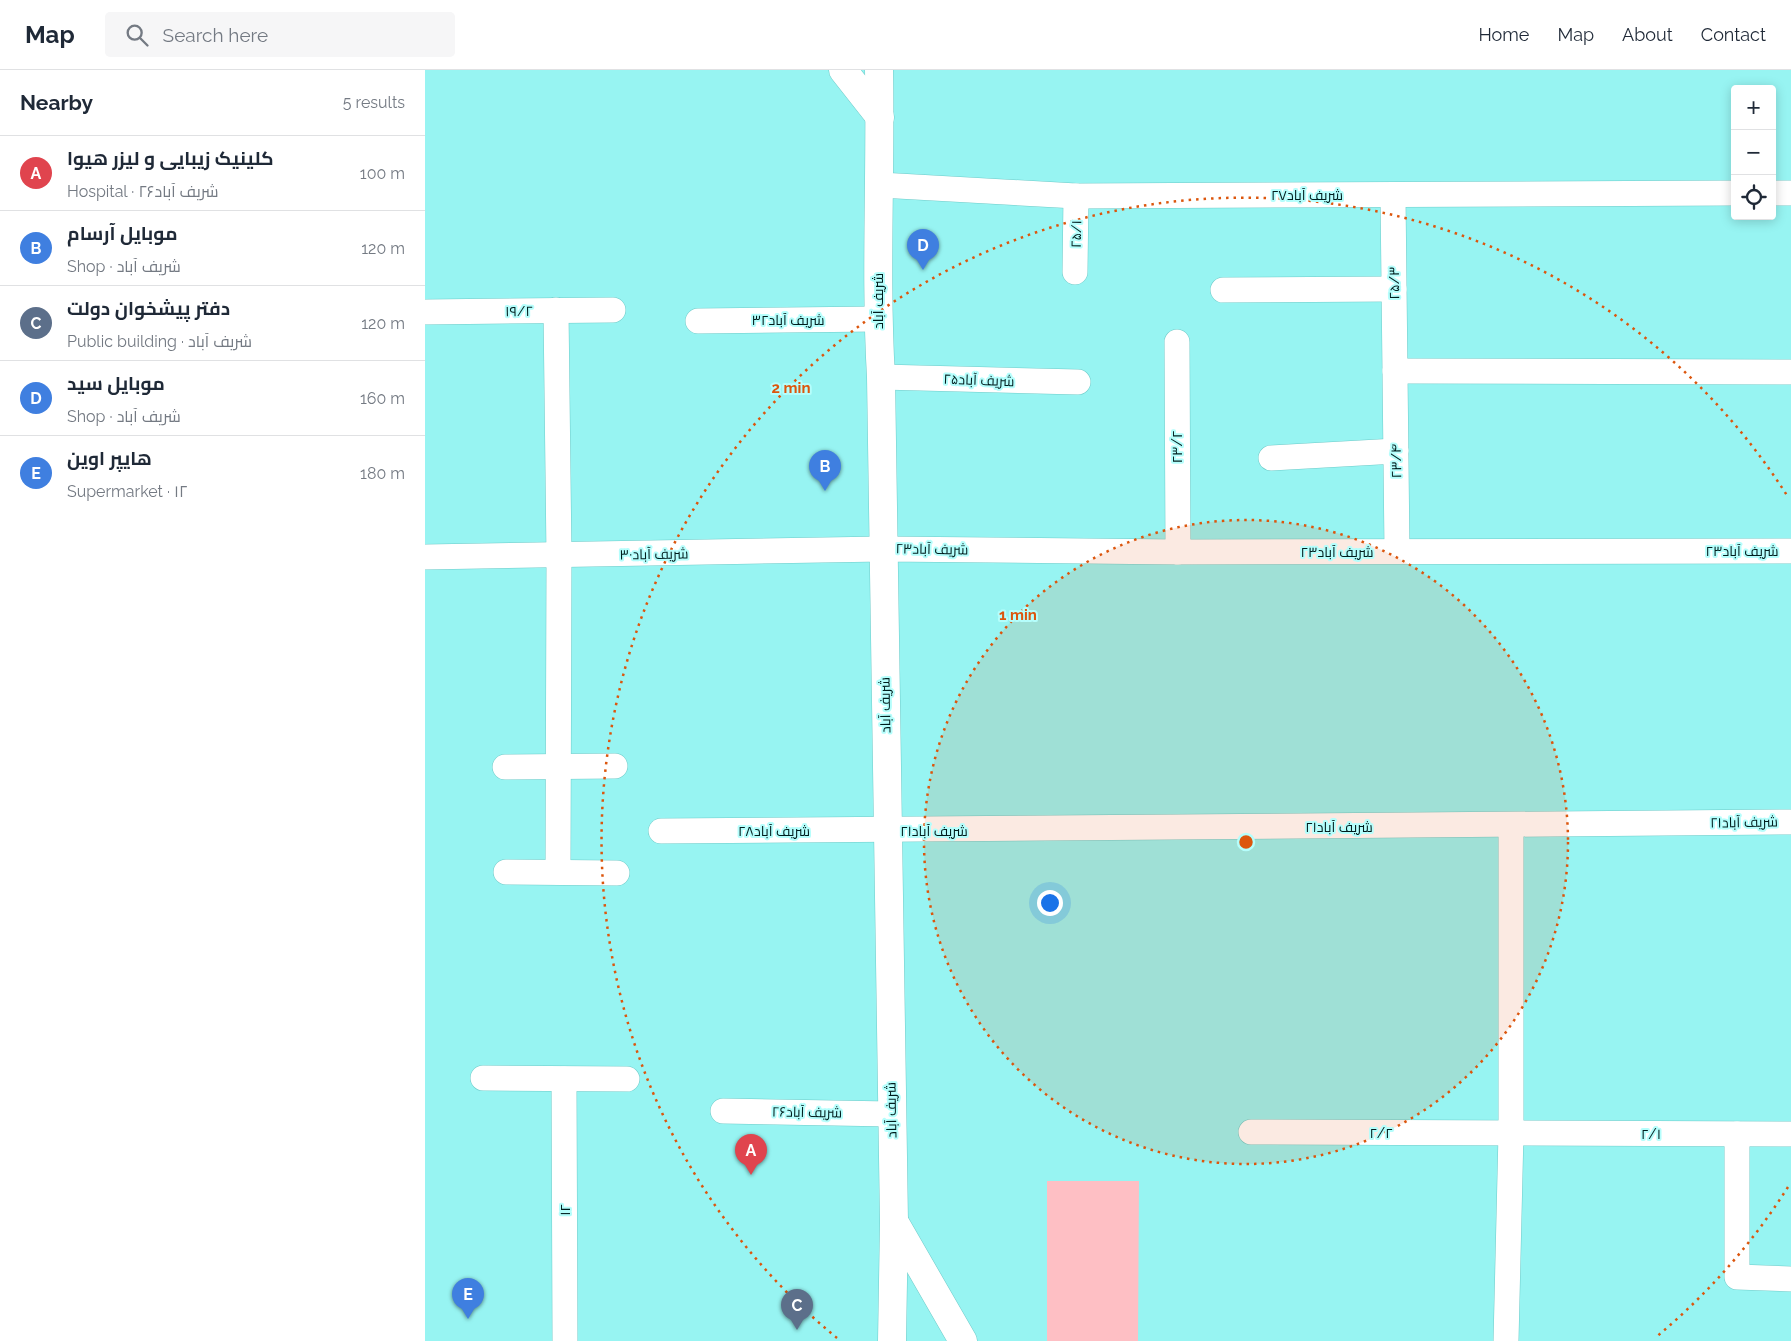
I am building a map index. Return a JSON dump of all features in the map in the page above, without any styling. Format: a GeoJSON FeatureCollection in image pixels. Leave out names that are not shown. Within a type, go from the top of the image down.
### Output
{"type":"FeatureCollection","features":[{"type":"Feature","properties":{"kind":"main road"},"geometry":{"type":"LineString","coordinates":[[843,70],[880,117]]}},
{"type":"Feature","properties":{"kind":"main road","name":"شریف آباد"},"geometry":{"type":"LineString","coordinates":[[879,70],[880,185],[877,320],[881,377],[894,1222],[892,1341]]}},
{"type":"Feature","properties":{"kind":"main road"},"geometry":{"type":"LineString","coordinates":[[894,1222],[963,1341]]}},
{"type":"Feature","properties":{"kind":"street","name":"شریف آباد۲۷"},"geometry":{"type":"LineString","coordinates":[[880,185],[1077,196],[1731,193]]}},
{"type":"Feature","properties":{"kind":"street"},"geometry":{"type":"LineString","coordinates":[[1776,193],[1791,193]]}},
{"type":"Feature","properties":{"kind":"street","name":"۲۵/۳"},"geometry":{"type":"LineString","coordinates":[[1393,195],[1395,371]]}},
{"type":"Feature","properties":{"kind":"street","name":"۲۵/۱"},"geometry":{"type":"LineString","coordinates":[[1075,272],[1077,196]]}},
{"type":"Feature","properties":{"kind":"street"},"geometry":{"type":"LineString","coordinates":[[1223,290],[1394,289]]}},
{"type":"Feature","properties":{"kind":"street"},"geometry":{"type":"LineString","coordinates":[[556,310],[559,556],[558,872]]}},
{"type":"Feature","properties":{"kind":"street","name":"۱۹/۲"},"geometry":{"type":"LineString","coordinates":[[425,312],[613,310]]}},
{"type":"Feature","properties":{"kind":"street","name":"شریف آباد۳۲"},"geometry":{"type":"LineString","coordinates":[[699,321],[877,320]]}},
{"type":"Feature","properties":{"kind":"street","name":"۲۳/۲"},"geometry":{"type":"LineString","coordinates":[[1177,342],[1178,552]]}},
{"type":"Feature","properties":{"kind":"street"},"geometry":{"type":"LineString","coordinates":[[1395,371],[1791,372]]}},
{"type":"Feature","properties":{"kind":"street","name":"۲۳/۴"},"geometry":{"type":"LineString","coordinates":[[1395,371],[1397,552]]}},
{"type":"Feature","properties":{"kind":"street","name":"شریف آباد۲۵"},"geometry":{"type":"LineString","coordinates":[[881,377],[1078,382]]}},
{"type":"Feature","properties":{"kind":"street"},"geometry":{"type":"LineString","coordinates":[[1271,458],[1395,451]]}},
{"type":"Feature","properties":{"kind":"street","name":"شریف آباد۳۰"},"geometry":{"type":"LineString","coordinates":[[425,557],[883,549]]}},
{"type":"Feature","properties":{"kind":"street","name":"شریف آباد۲۳"},"geometry":{"type":"LineString","coordinates":[[883,549],[1178,552],[1791,552]]}},
{"type":"Feature","properties":{"kind":"street"},"geometry":{"type":"LineString","coordinates":[[505,767],[615,766]]}},
{"type":"Feature","properties":{"kind":"street","name":"شریف آباد۲۱"},"geometry":{"type":"LineString","coordinates":[[887,831],[1791,822]]}},
{"type":"Feature","properties":{"kind":"street"},"geometry":{"type":"LineString","coordinates":[[1506,1341],[1511,1133],[1511,826]]}},
{"type":"Feature","properties":{"kind":"street","name":"شریف آباد۲۸"},"geometry":{"type":"LineString","coordinates":[[661,831],[887,831]]}},
{"type":"Feature","properties":{"kind":"street"},"geometry":{"type":"LineString","coordinates":[[506,872],[617,872]]}},
{"type":"Feature","properties":{"kind":"street"},"geometry":{"type":"LineString","coordinates":[[483,1078],[627,1079]]}},
{"type":"Feature","properties":{"kind":"street","name":"۱۲"},"geometry":{"type":"LineString","coordinates":[[564,1079],[565,1341]]}},
{"type":"Feature","properties":{"kind":"street","name":"شریف آباد۲۶"},"geometry":{"type":"LineString","coordinates":[[723,1111],[891,1114]]}},
{"type":"Feature","properties":{"kind":"street","name":"۲/۲"},"geometry":{"type":"LineString","coordinates":[[1251,1132],[1511,1133]]}},
{"type":"Feature","properties":{"kind":"street","name":"۲/۱"},"geometry":{"type":"LineString","coordinates":[[1511,1133],[1791,1134]]}},
{"type":"Feature","properties":{"kind":"street"},"geometry":{"type":"LineString","coordinates":[[1737,1134],[1737,1277],[1791,1278]]}},
{"type":"Feature","properties":{"kind":"shaded area"},"geometry":{"type":"Polygon","coordinates":[[[1047,1181],[1139,1181],[1138,1341],[1047,1341],[1047,1181]]]}},
{"type":"Feature","properties":{"kind":"place","name":"موبایل سید"},"geometry":{"type":"Point","coordinates":[923,270]}},
{"type":"Feature","properties":{"kind":"place","name":"موبایل آرسام"},"geometry":{"type":"Point","coordinates":[825,491]}},
{"type":"Feature","properties":{"kind":"place","name":"کلینیک زیبایی و لیزر هیوا"},"geometry":{"type":"Point","coordinates":[751,1175]}},
{"type":"Feature","properties":{"kind":"place","name":"هایپر اوین"},"geometry":{"type":"Point","coordinates":[468,1319]}},
{"type":"Feature","properties":{"kind":"place","name":"دفتر پیشخوان دولت"},"geometry":{"type":"Point","coordinates":[797,1330]}}]}
